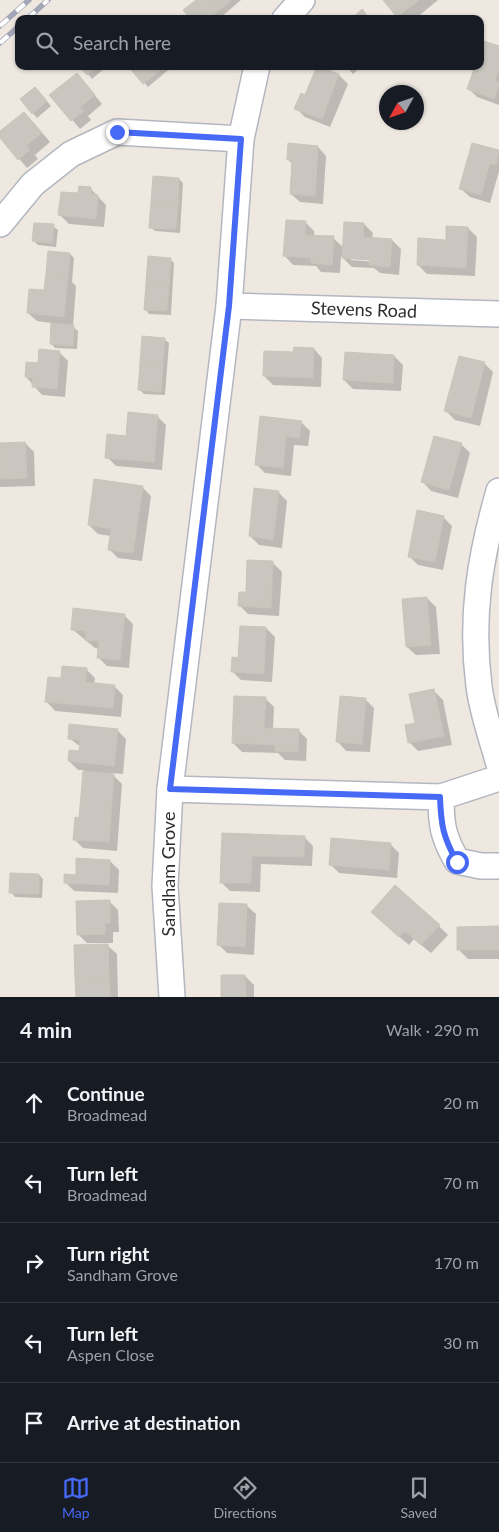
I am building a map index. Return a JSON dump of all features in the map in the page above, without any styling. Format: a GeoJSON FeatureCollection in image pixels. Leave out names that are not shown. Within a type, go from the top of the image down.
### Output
{"type":"FeatureCollection","features":[{"type":"Feature","properties":{"kind":"street"},"geometry":{"type":"LineString","coordinates":[[289,15],[302,0]]}},
{"type":"Feature","properties":{"kind":"street","name":"Sandham Grove"},"geometry":{"type":"LineString","coordinates":[[172,997],[165,886],[170,789],[229,306],[241,139],[256,70]]}},
{"type":"Feature","properties":{"kind":"street"},"geometry":{"type":"LineString","coordinates":[[0,224],[33,184],[71,154],[117,132],[241,139]]}},
{"type":"Feature","properties":{"kind":"street","name":"Stevens Road"},"geometry":{"type":"LineString","coordinates":[[229,306],[499,314]]}},
{"type":"Feature","properties":{"kind":"street"},"geometry":{"type":"LineString","coordinates":[[499,490],[484,543],[475,613],[479,688],[499,764]]}},
{"type":"Feature","properties":{"kind":"street"},"geometry":{"type":"LineString","coordinates":[[170,789],[440,797],[499,778]]}},
{"type":"Feature","properties":{"kind":"street"},"geometry":{"type":"LineString","coordinates":[[440,797],[441,825],[446,842],[457,862],[481,866],[499,866]]}},
{"type":"Feature","properties":{"kind":"building"},"geometry":{"type":"Polygon","coordinates":[[[196,0],[210,0],[219,10],[213,15],[187,15],[183,10],[196,0]]]}},
{"type":"Feature","properties":{"kind":"building"},"geometry":{"type":"Polygon","coordinates":[[[210,0],[232,0],[219,10],[210,0]]]}},
{"type":"Feature","properties":{"kind":"building"},"geometry":{"type":"Polygon","coordinates":[[[383,0],[419,0],[400,15],[395,15],[383,0]]]}},
{"type":"Feature","properties":{"kind":"building"},"geometry":{"type":"Polygon","coordinates":[[[362,9],[367,15],[355,15],[362,9]]]}},
{"type":"Feature","properties":{"kind":"building"},"geometry":{"type":"Polygon","coordinates":[[[484,41],[499,46],[499,69],[495,81],[499,83],[499,86],[494,99],[467,89],[474,70],[484,70],[484,41]]]}},
{"type":"Feature","properties":{"kind":"building"},"geometry":{"type":"Polygon","coordinates":[[[83,70],[93,70],[87,75],[83,70]]]}},
{"type":"Feature","properties":{"kind":"building"},"geometry":{"type":"Polygon","coordinates":[[[131,70],[160,70],[143,84],[131,70]]]}},
{"type":"Feature","properties":{"kind":"building"},"geometry":{"type":"Polygon","coordinates":[[[315,70],[328,70],[339,74],[322,119],[294,109],[301,93],[305,95],[315,70]]]}},
{"type":"Feature","properties":{"kind":"building"},"geometry":{"type":"Polygon","coordinates":[[[77,73],[95,95],[80,107],[84,111],[71,121],[49,95],[77,73]]]}},
{"type":"Feature","properties":{"kind":"building"},"geometry":{"type":"Polygon","coordinates":[[[35,87],[47,101],[32,114],[20,99],[35,87]]]}},
{"type":"Feature","properties":{"kind":"building"},"geometry":{"type":"Polygon","coordinates":[[[24,112],[42,133],[27,145],[30,150],[18,160],[0,138],[0,131],[24,112]]]}},
{"type":"Feature","properties":{"kind":"building"},"geometry":{"type":"Polygon","coordinates":[[[288,143],[318,146],[315,196],[290,194],[292,160],[287,160],[288,143]]]}},
{"type":"Feature","properties":{"kind":"building"},"geometry":{"type":"Polygon","coordinates":[[[472,143],[499,150],[496,165],[490,163],[481,195],[459,189],[472,143]]]}},
{"type":"Feature","properties":{"kind":"building"},"geometry":{"type":"Polygon","coordinates":[[[153,176],[179,178],[178,203],[151,202],[153,176]]]}},
{"type":"Feature","properties":{"kind":"building"},"geometry":{"type":"Polygon","coordinates":[[[79,186],[91,187],[91,194],[98,195],[96,219],[58,215],[61,192],[78,193],[79,186]]]}},
{"type":"Feature","properties":{"kind":"building"},"geometry":{"type":"Polygon","coordinates":[[[151,202],[178,203],[176,229],[149,228],[151,202]]]}},
{"type":"Feature","properties":{"kind":"building"},"geometry":{"type":"Polygon","coordinates":[[[286,220],[306,221],[305,235],[334,236],[332,265],[311,263],[311,258],[283,256],[286,220]]]}},
{"type":"Feature","properties":{"kind":"building"},"geometry":{"type":"Polygon","coordinates":[[[344,222],[364,223],[363,237],[392,239],[390,267],[369,265],[370,260],[342,258],[344,222]]]}},
{"type":"Feature","properties":{"kind":"building"},"geometry":{"type":"Polygon","coordinates":[[[34,223],[54,224],[52,243],[32,241],[34,223]]]}},
{"type":"Feature","properties":{"kind":"building"},"geometry":{"type":"Polygon","coordinates":[[[446,226],[468,227],[466,268],[417,265],[418,238],[446,240],[446,226]]]}},
{"type":"Feature","properties":{"kind":"building"},"geometry":{"type":"Polygon","coordinates":[[[48,251],[70,253],[68,276],[46,274],[48,251]]]}},
{"type":"Feature","properties":{"kind":"building"},"geometry":{"type":"Polygon","coordinates":[[[148,256],[171,258],[169,284],[146,283],[148,256]]]}},
{"type":"Feature","properties":{"kind":"building"},"geometry":{"type":"Polygon","coordinates":[[[46,274],[68,276],[64,317],[27,313],[29,289],[44,290],[46,274]]]}},
{"type":"Feature","properties":{"kind":"building"},"geometry":{"type":"Polygon","coordinates":[[[146,283],[169,284],[167,311],[144,310],[146,283]]]}},
{"type":"Feature","properties":{"kind":"building"},"geometry":{"type":"Polygon","coordinates":[[[51,323],[74,325],[73,346],[50,344],[51,323]]]}},
{"type":"Feature","properties":{"kind":"building"},"geometry":{"type":"Polygon","coordinates":[[[142,336],[165,338],[163,364],[140,363],[142,336]]]}},
{"type":"Feature","properties":{"kind":"building"},"geometry":{"type":"Polygon","coordinates":[[[294,347],[314,348],[313,378],[263,376],[264,351],[293,352],[294,347]]]}},
{"type":"Feature","properties":{"kind":"building"},"geometry":{"type":"Polygon","coordinates":[[[39,349],[60,351],[57,389],[32,387],[33,378],[25,377],[26,362],[38,363],[39,349]]]}},
{"type":"Feature","properties":{"kind":"building"},"geometry":{"type":"Polygon","coordinates":[[[345,352],[394,355],[393,383],[343,380],[345,352]]]}},
{"type":"Feature","properties":{"kind":"building"},"geometry":{"type":"Polygon","coordinates":[[[459,356],[485,362],[471,418],[444,411],[459,356]]]}},
{"type":"Feature","properties":{"kind":"building"},"geometry":{"type":"Polygon","coordinates":[[[140,363],[163,364],[161,392],[138,390],[140,363]]]}},
{"type":"Feature","properties":{"kind":"building"},"geometry":{"type":"Polygon","coordinates":[[[128,412],[158,415],[154,462],[105,458],[107,434],[126,436],[128,412]]]}},
{"type":"Feature","properties":{"kind":"building"},"geometry":{"type":"Polygon","coordinates":[[[260,416],[302,421],[299,438],[286,436],[283,468],[255,465],[260,416]]]}},
{"type":"Feature","properties":{"kind":"building"},"geometry":{"type":"Polygon","coordinates":[[[434,436],[462,443],[449,490],[421,482],[434,436]]]}},
{"type":"Feature","properties":{"kind":"building"},"geometry":{"type":"Polygon","coordinates":[[[25,442],[27,478],[0,479],[0,443],[25,442]]]}},
{"type":"Feature","properties":{"kind":"building"},"geometry":{"type":"Polygon","coordinates":[[[94,479],[143,486],[133,553],[108,550],[111,529],[88,525],[94,479]]]}},
{"type":"Feature","properties":{"kind":"building"},"geometry":{"type":"Polygon","coordinates":[[[254,488],[279,491],[273,540],[249,536],[254,488]]]}},
{"type":"Feature","properties":{"kind":"building"},"geometry":{"type":"Polygon","coordinates":[[[417,510],[444,516],[435,562],[408,557],[417,510]]]}},
{"type":"Feature","properties":{"kind":"building"},"geometry":{"type":"Polygon","coordinates":[[[247,560],[273,561],[271,608],[238,606],[239,592],[246,592],[247,560]]]}},
{"type":"Feature","properties":{"kind":"building"},"geometry":{"type":"Polygon","coordinates":[[[427,597],[431,645],[406,647],[402,599],[427,597]]]}},
{"type":"Feature","properties":{"kind":"building"},"geometry":{"type":"Polygon","coordinates":[[[73,608],[125,614],[120,660],[97,658],[99,641],[85,640],[86,631],[71,630],[73,608]]]}},
{"type":"Feature","properties":{"kind":"building"},"geometry":{"type":"Polygon","coordinates":[[[240,626],[266,627],[264,674],[231,672],[232,657],[238,658],[240,626]]]}},
{"type":"Feature","properties":{"kind":"building"},"geometry":{"type":"Polygon","coordinates":[[[62,666],[87,668],[85,682],[115,685],[113,708],[45,702],[48,677],[61,678],[62,666]]]}},
{"type":"Feature","properties":{"kind":"building"},"geometry":{"type":"Polygon","coordinates":[[[434,689],[444,736],[408,743],[405,725],[415,723],[409,694],[434,689]]]}},
{"type":"Feature","properties":{"kind":"building"},"geometry":{"type":"Polygon","coordinates":[[[234,696],[266,697],[264,728],[299,729],[298,752],[275,751],[275,745],[232,743],[234,696]]]}},
{"type":"Feature","properties":{"kind":"building"},"geometry":{"type":"Polygon","coordinates":[[[340,696],[366,698],[362,744],[336,742],[340,696]]]}},
{"type":"Feature","properties":{"kind":"building"},"geometry":{"type":"Polygon","coordinates":[[[69,724],[118,729],[114,766],[68,761],[69,750],[79,751],[80,740],[68,739],[69,724]]]}},
{"type":"Feature","properties":{"kind":"building"},"geometry":{"type":"Polygon","coordinates":[[[83,771],[114,774],[109,842],[73,840],[75,817],[79,818],[83,771]]]}},
{"type":"Feature","properties":{"kind":"building"},"geometry":{"type":"Polygon","coordinates":[[[222,833],[305,836],[304,857],[252,856],[251,883],[220,883],[222,833]]]}},
{"type":"Feature","properties":{"kind":"building"},"geometry":{"type":"Polygon","coordinates":[[[331,838],[391,843],[389,870],[329,865],[331,838]]]}},
{"type":"Feature","properties":{"kind":"building"},"geometry":{"type":"Polygon","coordinates":[[[76,858],[110,860],[109,885],[64,883],[64,874],[76,875],[76,858]]]}},
{"type":"Feature","properties":{"kind":"building"},"geometry":{"type":"Polygon","coordinates":[[[10,873],[39,874],[39,894],[9,893],[10,873]]]}},
{"type":"Feature","properties":{"kind":"building"},"geometry":{"type":"Polygon","coordinates":[[[395,885],[440,925],[421,945],[405,931],[399,937],[371,912],[395,885]]]}},
{"type":"Feature","properties":{"kind":"building"},"geometry":{"type":"Polygon","coordinates":[[[110,900],[110,923],[105,923],[105,934],[77,935],[76,901],[110,900]]]}},
{"type":"Feature","properties":{"kind":"building"},"geometry":{"type":"Polygon","coordinates":[[[219,903],[247,904],[245,947],[217,945],[219,903]]]}},
{"type":"Feature","properties":{"kind":"building"},"geometry":{"type":"Polygon","coordinates":[[[499,926],[499,950],[457,950],[457,927],[499,926]]]}},
{"type":"Feature","properties":{"kind":"building"},"geometry":{"type":"Polygon","coordinates":[[[108,944],[109,976],[75,978],[74,945],[108,944]]]}},
{"type":"Feature","properties":{"kind":"building"},"geometry":{"type":"Polygon","coordinates":[[[221,975],[245,975],[246,997],[221,997],[221,975]]]}},
{"type":"Feature","properties":{"kind":"building"},"geometry":{"type":"Polygon","coordinates":[[[109,976],[110,997],[76,997],[75,978],[109,976]]]}},
{"type":"Feature","properties":{"kind":"railway"},"geometry":{"type":"LineString","coordinates":[[0,26],[29,0]]}},
{"type":"Feature","properties":{"kind":"railway"},"geometry":{"type":"LineString","coordinates":[[31,15],[48,0]]}},
{"type":"Feature","properties":{"kind":"railway"},"geometry":{"type":"LineString","coordinates":[[0,43],[15,30]]}},
{"type":"Feature","properties":{"kind":"route"},"geometry":{"type":"LineString","coordinates":[[117,132],[241,139],[229,306],[170,789],[440,797],[441,825],[446,842],[457,862]]}}]}
